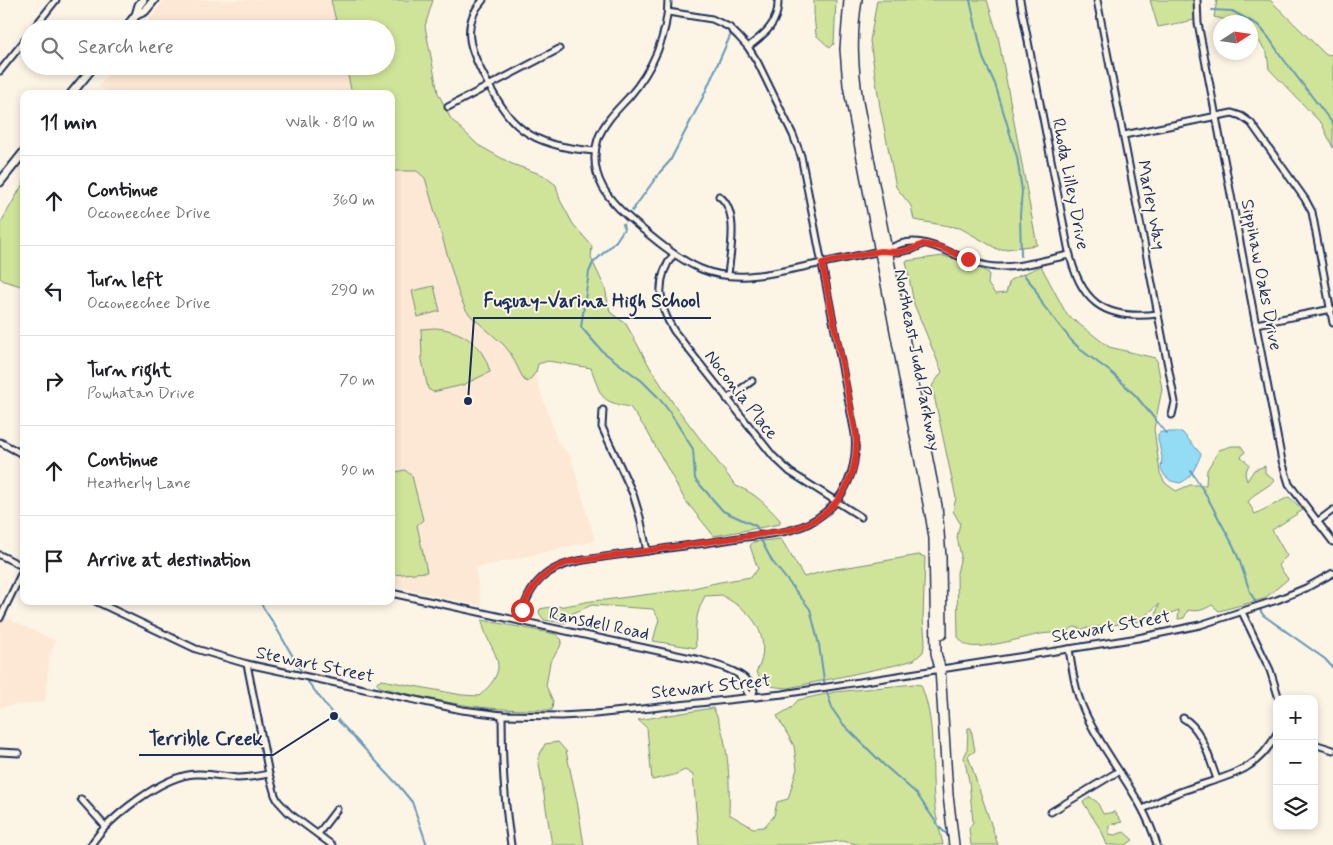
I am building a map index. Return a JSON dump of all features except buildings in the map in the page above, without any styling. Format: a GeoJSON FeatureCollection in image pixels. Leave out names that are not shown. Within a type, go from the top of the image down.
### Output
{"type":"FeatureCollection","features":[{"type":"Feature","properties":{"kind":"highway","name":"Northeast Judd Parkway"},"geometry":{"type":"LineString","coordinates":[[849,0],[845,49],[848,85],[937,506],[941,558],[942,652],[940,668],[948,795],[954,845]]}},
{"type":"Feature","properties":{"kind":"highway","name":"Northeast Judd Parkway"},"geometry":{"type":"LineString","coordinates":[[857,0],[853,28],[853,64],[884,251]]}},
{"type":"Feature","properties":{"kind":"main road"},"geometry":{"type":"LineString","coordinates":[[132,20],[143,0]]}},
{"type":"Feature","properties":{"kind":"main road"},"geometry":{"type":"LineString","coordinates":[[136,15],[145,11],[154,0]]}},
{"type":"Feature","properties":{"kind":"main road"},"geometry":{"type":"LineString","coordinates":[[74,90],[87,75]]}},
{"type":"Feature","properties":{"kind":"main road"},"geometry":{"type":"LineString","coordinates":[[0,182],[20,157]]}},
{"type":"Feature","properties":{"kind":"street"},"geometry":{"type":"LineString","coordinates":[[41,20],[56,0]]}},
{"type":"Feature","properties":{"kind":"street"},"geometry":{"type":"LineString","coordinates":[[482,0],[473,14],[470,38],[474,53],[507,114],[530,134],[544,141],[560,146],[596,151]]}},
{"type":"Feature","properties":{"kind":"street"},"geometry":{"type":"LineString","coordinates":[[668,0],[668,12],[662,40],[646,75],[604,125],[597,141],[596,151],[597,174],[600,184],[610,200],[633,222],[674,254],[700,269],[728,276],[765,275],[884,251],[898,252],[913,249],[923,244],[939,247],[983,265],[998,267],[1070,255]]}},
{"type":"Feature","properties":{"kind":"street"},"geometry":{"type":"LineString","coordinates":[[748,47],[771,27],[778,10],[778,0]]}},
{"type":"Feature","properties":{"kind":"street","name":"Rhoda Lilley Drive"},"geometry":{"type":"LineString","coordinates":[[1020,0],[1070,255],[1080,284],[1098,304],[1124,315],[1158,314]]}},
{"type":"Feature","properties":{"kind":"street","name":"Marley Way"},"geometry":{"type":"LineString","coordinates":[[1098,0],[1175,402],[1172,416]]}},
{"type":"Feature","properties":{"kind":"street","name":"Sippihaw Oaks Drive"},"geometry":{"type":"LineString","coordinates":[[1197,0],[1198,23],[1282,461],[1289,484],[1333,542]]}},
{"type":"Feature","properties":{"kind":"street"},"geometry":{"type":"LineString","coordinates":[[520,621],[525,603],[533,586],[555,568],[577,561],[790,530],[803,526],[817,519],[844,491],[851,477],[856,457],[856,434],[798,146],[748,47],[729,27],[712,18],[668,12]]}},
{"type":"Feature","properties":{"kind":"street"},"geometry":{"type":"LineString","coordinates":[[0,71],[20,46]]}},
{"type":"Feature","properties":{"kind":"street"},"geometry":{"type":"LineString","coordinates":[[448,107],[559,49]]}},
{"type":"Feature","properties":{"kind":"street"},"geometry":{"type":"LineString","coordinates":[[1124,135],[1232,113],[1252,123],[1312,212],[1332,309],[1333,323]]}},
{"type":"Feature","properties":{"kind":"street"},"geometry":{"type":"LineString","coordinates":[[719,196],[728,205],[731,216],[732,246],[728,276]]}},
{"type":"Feature","properties":{"kind":"street","name":"Noconia Place"},"geometry":{"type":"LineString","coordinates":[[674,254],[666,265],[660,284],[660,297],[664,314],[674,331],[781,465],[809,485],[861,517]]}},
{"type":"Feature","properties":{"kind":"street"},"geometry":{"type":"LineString","coordinates":[[1256,324],[1332,309]]}},
{"type":"Feature","properties":{"kind":"street"},"geometry":{"type":"LineString","coordinates":[[727,399],[752,381]]}},
{"type":"Feature","properties":{"kind":"street"},"geometry":{"type":"LineString","coordinates":[[603,410],[602,427],[633,494],[640,517],[646,551]]}},
{"type":"Feature","properties":{"kind":"street"},"geometry":{"type":"LineString","coordinates":[[0,442],[20,453]]}},
{"type":"Feature","properties":{"kind":"street"},"geometry":{"type":"LineString","coordinates":[[1317,522],[1333,510]]}},
{"type":"Feature","properties":{"kind":"street"},"geometry":{"type":"LineString","coordinates":[[0,555],[20,565]]}},
{"type":"Feature","properties":{"kind":"street","name":"Stewart Street"},"geometry":{"type":"LineString","coordinates":[[104,605],[196,648],[247,664],[435,705],[502,715],[578,715],[823,688],[1138,638],[1192,627],[1242,612],[1294,594],[1333,572]]}},
{"type":"Feature","properties":{"kind":"street"},"geometry":{"type":"LineString","coordinates":[[0,618],[20,576]]}},
{"type":"Feature","properties":{"kind":"street","name":"Ransdell Road"},"geometry":{"type":"LineString","coordinates":[[395,594],[721,666],[740,677],[747,692],[752,697]]}},
{"type":"Feature","properties":{"kind":"street"},"geometry":{"type":"LineString","coordinates":[[1242,612],[1267,663],[1278,695]]}},
{"type":"Feature","properties":{"kind":"street"},"geometry":{"type":"LineString","coordinates":[[1069,649],[1074,679],[1082,708],[1143,809],[1153,829],[1158,845]]}},
{"type":"Feature","properties":{"kind":"street"},"geometry":{"type":"LineString","coordinates":[[247,664],[269,774],[278,801],[290,813],[332,845]]}},
{"type":"Feature","properties":{"kind":"street"},"geometry":{"type":"LineString","coordinates":[[502,715],[502,763],[511,845]]}},
{"type":"Feature","properties":{"kind":"street"},"geometry":{"type":"LineString","coordinates":[[1183,718],[1190,722],[1200,736],[1217,779]]}},
{"type":"Feature","properties":{"kind":"street"},"geometry":{"type":"LineString","coordinates":[[1143,809],[1183,790],[1241,771],[1256,761],[1273,740]]}},
{"type":"Feature","properties":{"kind":"street"},"geometry":{"type":"LineString","coordinates":[[1318,745],[1333,750]]}},
{"type":"Feature","properties":{"kind":"street"},"geometry":{"type":"LineString","coordinates":[[0,752],[19,753]]}},
{"type":"Feature","properties":{"kind":"street"},"geometry":{"type":"LineString","coordinates":[[1051,812],[1119,771]]}},
{"type":"Feature","properties":{"kind":"street"},"geometry":{"type":"LineString","coordinates":[[91,845],[105,826],[161,785],[177,777],[197,774],[245,778],[269,774]]}},
{"type":"Feature","properties":{"kind":"street"},"geometry":{"type":"LineString","coordinates":[[81,799],[105,826]]}},
{"type":"Feature","properties":{"kind":"street"},"geometry":{"type":"LineString","coordinates":[[318,834],[337,809]]}},
{"type":"Feature","properties":{"kind":"shaded area"},"geometry":{"type":"Polygon","coordinates":[[[164,0],[333,0],[337,20],[149,20],[164,0]]]}},
{"type":"Feature","properties":{"kind":"shaded area"},"geometry":{"type":"Polygon","coordinates":[[[107,75],[350,75],[353,90],[104,90],[99,86],[107,75]]]}},
{"type":"Feature","properties":{"kind":"shaded area"},"geometry":{"type":"Polygon","coordinates":[[[423,159],[530,360],[558,442],[571,457],[595,541],[475,568],[482,606],[395,587],[395,166],[423,159]]]}},
{"type":"Feature","properties":{"kind":"shaded area"},"geometry":{"type":"Polygon","coordinates":[[[0,615],[56,641],[50,655],[45,702],[0,707],[0,615]]]}},
{"type":"Feature","properties":{"kind":"green space"},"geometry":{"type":"Polygon","coordinates":[[[331,0],[433,0],[425,26],[438,93],[451,119],[478,145],[512,164],[543,175],[556,185],[560,200],[573,224],[592,246],[591,258],[605,288],[610,312],[626,324],[651,369],[673,403],[736,486],[760,500],[780,520],[780,524],[714,536],[685,500],[647,431],[630,407],[606,400],[600,392],[591,368],[548,361],[538,364],[536,372],[528,382],[524,380],[511,354],[504,345],[466,310],[459,295],[425,178],[417,171],[395,171],[395,90],[351,90],[348,75],[395,75],[395,20],[336,20],[331,0]]]}},
{"type":"Feature","properties":{"kind":"green space"},"geometry":{"type":"Polygon","coordinates":[[[814,0],[836,0],[834,44],[830,48],[816,35],[814,0]]]}},
{"type":"Feature","properties":{"kind":"green space"},"geometry":{"type":"Polygon","coordinates":[[[877,0],[987,0],[998,36],[1037,245],[999,250],[960,228],[914,220],[911,206],[896,187],[880,107],[870,41],[877,0]]]}},
{"type":"Feature","properties":{"kind":"green space"},"geometry":{"type":"Polygon","coordinates":[[[1150,0],[1196,0],[1195,20],[1158,27],[1150,0]]]}},
{"type":"Feature","properties":{"kind":"green space"},"geometry":{"type":"Polygon","coordinates":[[[1217,0],[1270,0],[1326,55],[1333,54],[1333,148],[1322,124],[1269,69],[1267,53],[1258,40],[1258,15],[1214,15],[1217,0]]]}},
{"type":"Feature","properties":{"kind":"green space"},"geometry":{"type":"Polygon","coordinates":[[[20,189],[20,286],[0,278],[0,224],[20,189]]]}},
{"type":"Feature","properties":{"kind":"green space"},"geometry":{"type":"Polygon","coordinates":[[[943,256],[967,262],[989,273],[988,284],[995,294],[1006,293],[1010,280],[1041,266],[1067,315],[1109,347],[1155,358],[1162,389],[1154,429],[1160,473],[1165,483],[1176,491],[1190,485],[1206,485],[1207,470],[1219,450],[1232,446],[1241,446],[1245,452],[1241,457],[1249,464],[1245,474],[1247,481],[1254,470],[1265,466],[1265,473],[1275,481],[1254,495],[1248,502],[1255,514],[1289,497],[1303,510],[1272,530],[1287,556],[1278,565],[1288,579],[1264,599],[1219,611],[1212,605],[1201,610],[1188,610],[1184,618],[1178,619],[1179,610],[1163,616],[1161,621],[1153,624],[1159,604],[1142,621],[1082,629],[1074,627],[1064,632],[1040,634],[984,646],[966,645],[958,637],[957,573],[961,556],[957,537],[960,523],[953,511],[956,498],[932,386],[942,372],[914,304],[906,261],[943,256]]]}},
{"type":"Feature","properties":{"kind":"green space"},"geometry":{"type":"Polygon","coordinates":[[[434,286],[440,311],[418,317],[412,291],[434,286]]]}},
{"type":"Feature","properties":{"kind":"green space"},"geometry":{"type":"Polygon","coordinates":[[[435,328],[454,332],[470,341],[482,354],[490,372],[463,385],[433,392],[428,389],[422,360],[421,329],[435,328]]]}},
{"type":"Feature","properties":{"kind":"green space"},"geometry":{"type":"Polygon","coordinates":[[[405,470],[412,476],[423,520],[417,525],[427,572],[395,575],[395,472],[405,470]]]}},
{"type":"Feature","properties":{"kind":"green space"},"geometry":{"type":"Polygon","coordinates":[[[781,539],[804,577],[825,571],[919,555],[925,557],[923,618],[925,640],[923,652],[914,660],[896,665],[782,688],[766,683],[756,672],[763,651],[759,630],[748,614],[722,595],[705,596],[696,621],[696,648],[653,641],[659,619],[653,609],[592,605],[564,617],[566,623],[544,620],[539,613],[540,609],[689,589],[751,577],[758,569],[750,546],[753,542],[781,539]]]}},
{"type":"Feature","properties":{"kind":"green space"},"geometry":{"type":"Polygon","coordinates":[[[482,620],[556,634],[562,640],[560,647],[550,662],[546,686],[553,701],[552,710],[488,708],[466,705],[392,690],[380,687],[376,683],[382,680],[462,695],[479,696],[490,685],[496,675],[498,666],[497,658],[482,620]]]}},
{"type":"Feature","properties":{"kind":"green space"},"geometry":{"type":"Polygon","coordinates":[[[914,684],[921,685],[929,713],[936,817],[943,845],[862,845],[842,841],[806,845],[699,845],[693,775],[685,770],[674,775],[652,780],[647,728],[638,720],[713,708],[725,746],[729,773],[729,814],[753,828],[764,827],[774,816],[777,802],[788,799],[797,769],[794,746],[777,716],[791,708],[798,700],[835,692],[914,684]]]}},
{"type":"Feature","properties":{"kind":"green space"},"geometry":{"type":"Polygon","coordinates":[[[968,728],[971,728],[975,751],[968,756],[998,845],[971,845],[969,829],[973,822],[969,781],[964,757],[967,751],[968,728]]]}},
{"type":"Feature","properties":{"kind":"green space"},"geometry":{"type":"Polygon","coordinates":[[[558,742],[566,751],[584,845],[552,845],[538,758],[545,744],[558,742]]]}},
{"type":"Feature","properties":{"kind":"green space"},"geometry":{"type":"Polygon","coordinates":[[[1090,797],[1097,802],[1103,814],[1115,812],[1122,822],[1109,825],[1109,834],[1115,835],[1124,832],[1133,840],[1126,845],[1107,845],[1102,832],[1083,802],[1090,797]]]}},
{"type":"Feature","properties":{"kind":"water"},"geometry":{"type":"Polygon","coordinates":[[[1161,432],[1182,432],[1201,454],[1190,475],[1180,483],[1171,481],[1161,469],[1162,457],[1158,434],[1161,432]]]}},
{"type":"Feature","properties":{"kind":"waterway"},"geometry":{"type":"LineString","coordinates":[[970,0],[983,58],[995,84],[1017,157],[1022,191],[1020,215],[1021,256]]}},
{"type":"Feature","properties":{"kind":"waterway"},"geometry":{"type":"LineString","coordinates":[[1212,10],[1232,11],[1258,25],[1333,124]]}},
{"type":"Feature","properties":{"kind":"waterway"},"geometry":{"type":"LineString","coordinates":[[632,211],[670,161],[703,97],[731,34]]}},
{"type":"Feature","properties":{"kind":"waterway"},"geometry":{"type":"LineString","coordinates":[[623,224],[624,229],[616,241],[593,263],[589,272],[581,327],[602,351],[642,381],[669,411],[693,449],[695,479],[723,511],[756,526],[759,531]]}},
{"type":"Feature","properties":{"kind":"waterway"},"geometry":{"type":"LineString","coordinates":[[1024,275],[1034,287],[1043,305],[1071,340],[1081,350],[1112,373],[1136,396],[1167,434]]}},
{"type":"Feature","properties":{"kind":"waterway"},"geometry":{"type":"LineString","coordinates":[[1191,471],[1233,545],[1250,592],[1263,615],[1325,659],[1333,668]]}},
{"type":"Feature","properties":{"kind":"waterway"},"geometry":{"type":"LineString","coordinates":[[760,538],[772,561],[810,609],[819,645],[825,687],[833,710],[842,723],[884,765],[916,793],[940,828],[950,837]]}},
{"type":"Feature","properties":{"kind":"waterway"},"geometry":{"type":"LineString","coordinates":[[262,605],[303,674]]}},
{"type":"Feature","properties":{"kind":"waterway"},"geometry":{"type":"LineString","coordinates":[[305,678],[334,716],[412,802],[427,845]]}},
{"type":"Feature","properties":{"kind":"place","name":"Fuquay-Varina High School"},"geometry":{"type":"Point","coordinates":[468,401]}},
{"type":"Feature","properties":{"kind":"place","name":"Terrible Creek"},"geometry":{"type":"Point","coordinates":[334,716]}},
{"type":"Feature","properties":{"kind":"route"},"geometry":{"type":"LineString","coordinates":[[522,610],[530,591],[538,580],[555,568],[570,562],[719,542],[790,530],[817,519],[844,491],[854,468],[856,457],[856,434],[822,263],[880,251],[898,252],[913,249],[923,244],[939,247],[968,259]]}}]}
